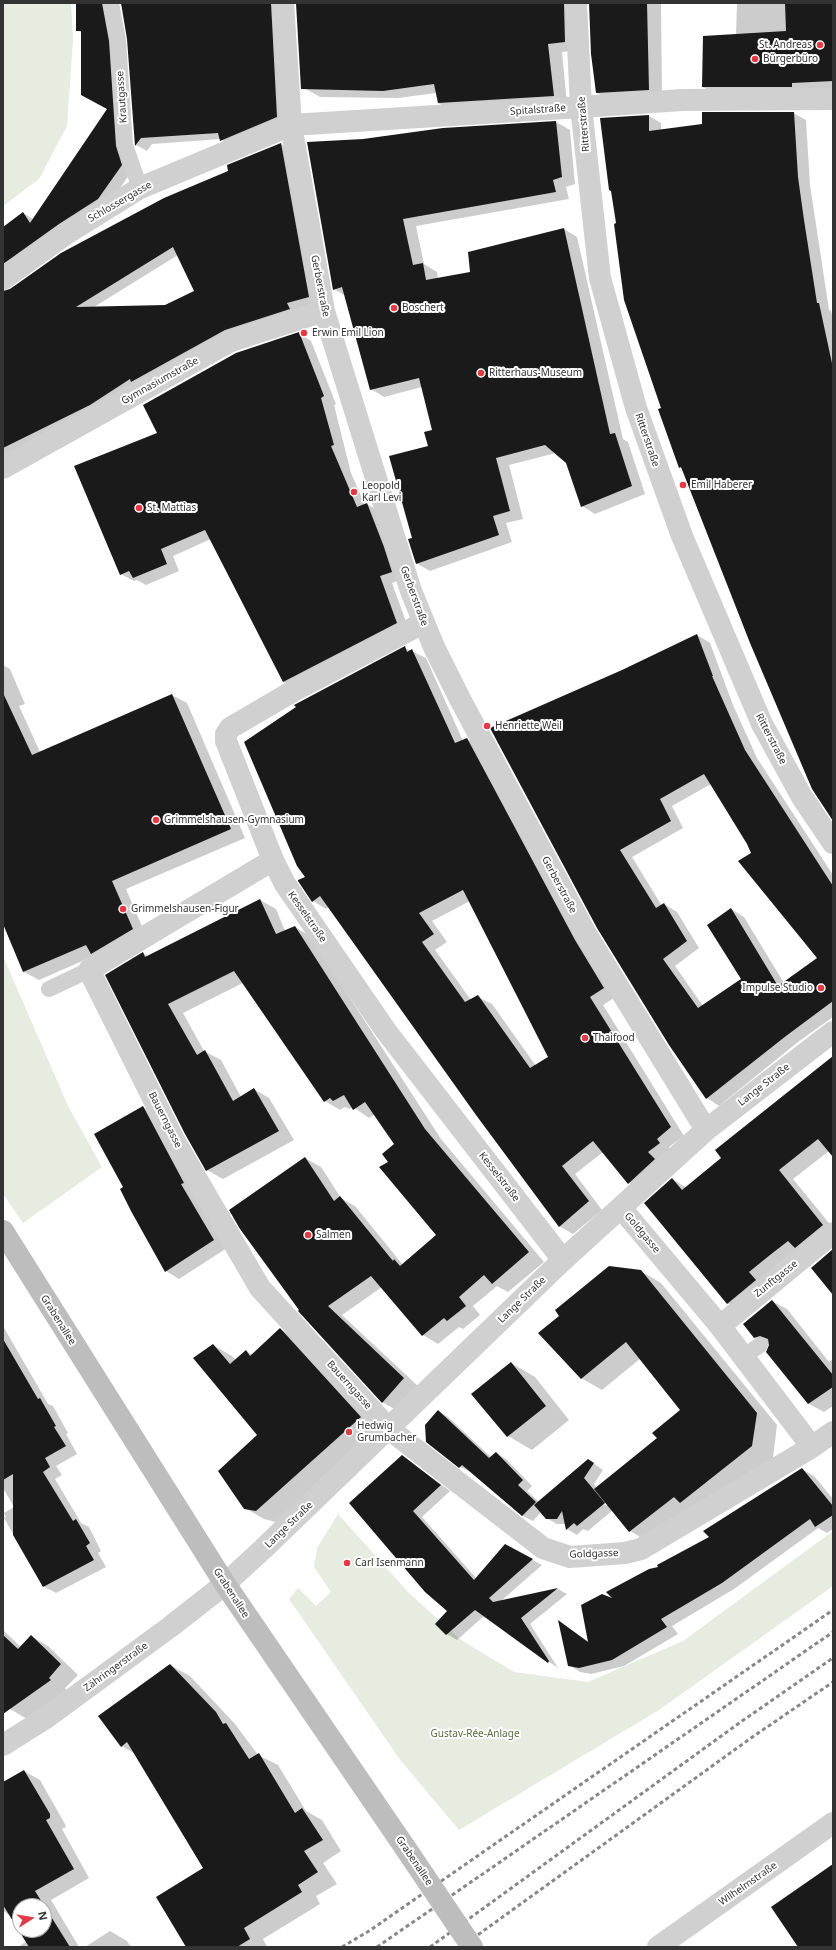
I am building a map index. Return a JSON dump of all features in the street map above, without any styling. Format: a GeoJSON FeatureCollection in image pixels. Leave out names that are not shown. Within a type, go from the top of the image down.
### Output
{"type":"FeatureCollection","features":[{"type":"Feature","properties":{"kind":"main road","name":"Grabenallee"},"geometry":{"type":"LineString","coordinates":[[3,1231],[225,1584],[472,1947]]}},
{"type":"Feature","properties":{"kind":"street","name":"Gerberstraße"},"geometry":{"type":"LineString","coordinates":[[283,3],[292,125],[324,311],[411,592],[423,623],[461,701],[586,934],[706,1130]]}},
{"type":"Feature","properties":{"kind":"street","name":"Ritterstraße"},"geometry":{"type":"LineString","coordinates":[[576,3],[581,107],[600,278],[636,408],[682,536],[762,724],[802,797],[833,843]]}},
{"type":"Feature","properties":{"kind":"street","name":"Spitalstraße"},"geometry":{"type":"LineString","coordinates":[[292,125],[682,100],[833,99]]}},
{"type":"Feature","properties":{"kind":"street","name":"Schlossergasse"},"geometry":{"type":"LineString","coordinates":[[3,278],[66,234],[140,188],[292,125]]}},
{"type":"Feature","properties":{"kind":"street","name":"Gymnasiumstraße"},"geometry":{"type":"LineString","coordinates":[[3,468],[231,341],[324,311]]}},
{"type":"Feature","properties":{"kind":"street","name":"Kesselstraße"},"geometry":{"type":"LineString","coordinates":[[423,623],[295,690],[230,728],[226,734],[226,741],[273,860],[285,884],[386,1031],[563,1260]]}},
{"type":"Feature","properties":{"kind":"street"},"geometry":{"type":"LineString","coordinates":[[89,970],[273,860]]}},
{"type":"Feature","properties":{"kind":"street","name":"Bauerngasse"},"geometry":{"type":"LineString","coordinates":[[89,970],[174,1140],[260,1288],[388,1429]]}},
{"type":"Feature","properties":{"kind":"street","name":"Lange Straße"},"geometry":{"type":"LineString","coordinates":[[225,1584],[563,1260],[706,1130],[833,1032]]}},
{"type":"Feature","properties":{"kind":"street","name":"Goldgasse"},"geometry":{"type":"LineString","coordinates":[[621,1208],[720,1326],[752,1351],[812,1447]]}},
{"type":"Feature","properties":{"kind":"street","name":"Zunftgasse"},"geometry":{"type":"LineString","coordinates":[[720,1326],[833,1233]]}},
{"type":"Feature","properties":{"kind":"street","name":"Goldgasse"},"geometry":{"type":"LineString","coordinates":[[388,1429],[543,1548],[570,1557],[625,1553],[641,1549],[812,1447],[833,1432]]}},
{"type":"Feature","properties":{"kind":"street","name":"Zähringerstraße"},"geometry":{"type":"LineString","coordinates":[[3,1744],[46,1718],[170,1627],[225,1584]]}},
{"type":"Feature","properties":{"kind":"street","name":"Wilhelmstraße"},"geometry":{"type":"LineString","coordinates":[[661,1946],[833,1823]]}},
{"type":"Feature","properties":{"kind":"lane","name":"Krautgasse"},"geometry":{"type":"LineString","coordinates":[[111,3],[118,40],[125,145],[140,188]]}},
{"type":"Feature","properties":{"kind":"lane"},"geometry":{"type":"LineString","coordinates":[[49,989],[89,970]]}},
{"type":"Feature","properties":{"kind":"green space"},"geometry":{"type":"Polygon","coordinates":[[[3,3],[71,3],[73,39],[67,126],[39,179],[3,206],[3,3]]]}},
{"type":"Feature","properties":{"kind":"green space"},"geometry":{"type":"Polygon","coordinates":[[[3,956],[69,1108],[102,1167],[23,1223],[3,1194],[3,956]]]}},
{"type":"Feature","properties":{"kind":"green space","name":"Gustav-Rée-Anlage"},"geometry":{"type":"Polygon","coordinates":[[[338,1514],[409,1593],[461,1640],[514,1672],[588,1682],[683,1641],[833,1531],[833,1586],[659,1710],[459,1830],[401,1761],[289,1599],[298,1588],[316,1606],[331,1592],[314,1567],[317,1548],[338,1514]]]}},
{"type":"Feature","properties":{"kind":"building"},"geometry":{"type":"Polygon","coordinates":[[[76,3],[102,3],[109,41],[116,146],[122,165],[98,199],[59,224],[3,264],[3,227],[23,212],[30,223],[107,109],[81,95],[81,31],[76,31],[76,3]]]}},
{"type":"Feature","properties":{"kind":"building"},"geometry":{"type":"Polygon","coordinates":[[[121,3],[271,3],[277,117],[220,141],[218,133],[141,138],[135,146],[127,39],[121,3]]]}},
{"type":"Feature","properties":{"kind":"building"},"geometry":{"type":"Polygon","coordinates":[[[296,3],[564,3],[565,42],[548,44],[554,96],[438,103],[434,84],[383,91],[301,89],[296,3]]]}},
{"type":"Feature","properties":{"kind":"building"},"geometry":{"type":"Polygon","coordinates":[[[589,3],[647,3],[649,90],[596,93],[591,54],[589,3]]]}},
{"type":"Feature","properties":{"kind":"building","name":"Bürgerbüro"},"geometry":{"type":"Polygon","coordinates":[[[785,3],[833,3],[833,81],[792,83],[792,87],[702,87],[703,36],[786,31],[785,3]]]}},
{"type":"Feature","properties":{"kind":"building"},"geometry":{"type":"Polygon","coordinates":[[[702,112],[794,112],[798,177],[804,220],[817,303],[819,303],[833,368],[833,821],[812,789],[750,643],[681,467],[679,468],[658,409],[661,408],[624,300],[614,224],[616,223],[611,191],[609,190],[600,118],[649,115],[649,131],[702,124],[702,112]]]}},
{"type":"Feature","properties":{"kind":"building"},"geometry":{"type":"Polygon","coordinates":[[[556,121],[562,177],[553,180],[556,192],[403,219],[413,265],[423,263],[426,280],[470,272],[468,252],[564,228],[610,434],[615,433],[632,486],[581,507],[566,463],[545,445],[496,458],[510,511],[493,516],[499,535],[416,564],[408,539],[412,538],[389,456],[428,446],[424,432],[432,430],[419,378],[370,390],[342,287],[333,290],[307,142],[363,139],[443,128],[556,121]]]}},
{"type":"Feature","properties":{"kind":"building"},"geometry":{"type":"Polygon","coordinates":[[[281,143],[309,297],[287,303],[290,309],[225,330],[131,382],[130,379],[90,405],[3,448],[3,291],[10,289],[61,253],[164,198],[228,171],[227,165],[281,143]],[[173,247],[76,307],[165,305],[194,291],[173,247]]]}},
{"type":"Feature","properties":{"kind":"building"},"geometry":{"type":"Polygon","coordinates":[[[299,332],[324,396],[321,398],[334,445],[331,446],[357,507],[367,503],[384,547],[392,572],[380,576],[397,623],[283,682],[205,530],[161,549],[167,564],[133,578],[129,571],[120,575],[74,466],[157,433],[143,405],[236,353],[299,332]]]}},
{"type":"Feature","properties":{"kind":"building"},"geometry":{"type":"Polygon","coordinates":[[[697,634],[712,676],[745,750],[833,886],[833,1001],[706,1099],[669,1045],[597,928],[490,728],[622,670],[697,634]],[[704,774],[660,799],[671,821],[620,850],[656,908],[664,903],[687,941],[663,959],[698,1008],[741,979],[707,925],[731,908],[778,986],[817,958],[738,861],[751,853],[704,774]]]}},
{"type":"Feature","properties":{"kind":"building"},"geometry":{"type":"Polygon","coordinates":[[[405,646],[407,652],[412,649],[455,743],[467,738],[575,940],[604,988],[590,997],[671,1127],[657,1139],[660,1143],[648,1152],[655,1159],[628,1184],[593,1141],[562,1166],[589,1201],[559,1227],[476,1115],[320,896],[312,902],[298,881],[305,877],[297,866],[244,742],[296,707],[294,705],[405,646]],[[463,890],[419,913],[434,934],[422,942],[465,1002],[478,995],[530,1068],[548,1057],[463,890]]]}},
{"type":"Feature","properties":{"kind":"building","name":"Grimmelshausen-Gymnasium"},"geometry":{"type":"Polygon","coordinates":[[[3,693],[32,755],[172,694],[231,829],[112,881],[133,929],[91,954],[86,945],[23,972],[3,924],[3,693]]]}},
{"type":"Feature","properties":{"kind":"building"},"geometry":{"type":"Polygon","coordinates":[[[260,899],[276,934],[295,926],[425,1129],[529,1252],[492,1284],[484,1275],[459,1297],[466,1306],[447,1321],[444,1318],[422,1336],[371,1276],[328,1306],[404,1378],[382,1403],[298,1311],[299,1310],[240,1229],[229,1210],[305,1157],[334,1201],[340,1196],[393,1261],[394,1259],[400,1266],[436,1235],[379,1167],[388,1162],[382,1154],[394,1144],[365,1102],[353,1110],[344,1095],[333,1101],[330,1098],[324,1102],[234,971],[168,1004],[197,1055],[205,1050],[233,1101],[254,1088],[279,1131],[206,1171],[185,1134],[105,975],[143,952],[145,957],[260,899]]]}},
{"type":"Feature","properties":{"kind":"building"},"geometry":{"type":"Polygon","coordinates":[[[833,1056],[833,1157],[818,1139],[779,1170],[823,1225],[795,1248],[788,1241],[749,1272],[756,1280],[727,1304],[644,1203],[672,1178],[682,1190],[721,1158],[715,1150],[833,1056]]]}},
{"type":"Feature","properties":{"kind":"building"},"geometry":{"type":"Polygon","coordinates":[[[143,1106],[184,1183],[181,1184],[214,1240],[165,1272],[131,1211],[120,1189],[123,1187],[94,1134],[143,1106]]]}},
{"type":"Feature","properties":{"kind":"building"},"geometry":{"type":"Polygon","coordinates":[[[833,1249],[833,1295],[811,1268],[833,1249]]]}},
{"type":"Feature","properties":{"kind":"building"},"geometry":{"type":"Polygon","coordinates":[[[609,1266],[641,1270],[757,1413],[752,1446],[680,1503],[674,1497],[629,1532],[594,1489],[657,1438],[652,1433],[680,1410],[626,1342],[581,1379],[538,1333],[559,1316],[555,1310],[609,1266]]]}},
{"type":"Feature","properties":{"kind":"building"},"geometry":{"type":"Polygon","coordinates":[[[772,1300],[833,1375],[833,1387],[808,1404],[766,1352],[769,1345],[768,1339],[760,1336],[754,1338],[743,1324],[772,1300]]]}},
{"type":"Feature","properties":{"kind":"building"},"geometry":{"type":"Polygon","coordinates":[[[280,1328],[361,1417],[256,1511],[244,1509],[218,1471],[257,1435],[193,1358],[213,1344],[230,1364],[246,1350],[250,1356],[280,1328]]]}},
{"type":"Feature","properties":{"kind":"building"},"geometry":{"type":"Polygon","coordinates":[[[3,1339],[38,1399],[40,1398],[56,1426],[54,1427],[66,1446],[45,1458],[50,1467],[43,1472],[73,1521],[76,1519],[90,1543],[86,1546],[94,1560],[43,1587],[13,1535],[13,1474],[3,1480],[3,1339]]]}},
{"type":"Feature","properties":{"kind":"building"},"geometry":{"type":"Polygon","coordinates":[[[511,1362],[546,1406],[507,1437],[471,1394],[511,1362]]]}},
{"type":"Feature","properties":{"kind":"building"},"geometry":{"type":"Polygon","coordinates":[[[438,1410],[489,1458],[496,1452],[523,1480],[518,1485],[536,1502],[522,1516],[462,1465],[459,1468],[426,1442],[425,1425],[438,1410]]]}},
{"type":"Feature","properties":{"kind":"building"},"geometry":{"type":"Polygon","coordinates":[[[402,1455],[441,1485],[413,1511],[474,1580],[505,1544],[533,1559],[489,1598],[493,1602],[558,1588],[521,1618],[549,1661],[548,1663],[475,1610],[446,1635],[435,1624],[447,1611],[425,1592],[349,1503],[402,1455]]]}},
{"type":"Feature","properties":{"kind":"building"},"geometry":{"type":"Polygon","coordinates":[[[588,1459],[594,1463],[584,1478],[605,1503],[577,1526],[574,1523],[566,1530],[562,1511],[557,1519],[546,1519],[534,1505],[588,1459]]]}},
{"type":"Feature","properties":{"kind":"building"},"geometry":{"type":"Polygon","coordinates":[[[802,1468],[833,1506],[833,1515],[815,1527],[810,1519],[722,1583],[661,1619],[667,1627],[612,1660],[579,1668],[568,1666],[558,1620],[588,1642],[581,1605],[602,1594],[612,1598],[606,1592],[649,1569],[658,1567],[657,1565],[709,1537],[703,1531],[802,1468]]]}},
{"type":"Feature","properties":{"kind":"building"},"geometry":{"type":"Polygon","coordinates":[[[3,1635],[18,1649],[31,1635],[61,1664],[49,1678],[51,1680],[3,1714],[3,1635]]]}},
{"type":"Feature","properties":{"kind":"building"},"geometry":{"type":"Polygon","coordinates":[[[170,1664],[216,1712],[223,1724],[226,1723],[249,1759],[259,1753],[295,1813],[302,1808],[323,1840],[304,1851],[318,1872],[298,1885],[302,1892],[244,1928],[250,1939],[237,1947],[186,1947],[156,1897],[203,1868],[127,1742],[121,1747],[98,1716],[170,1664]]]}},
{"type":"Feature","properties":{"kind":"building"},"geometry":{"type":"Polygon","coordinates":[[[24,1770],[50,1814],[50,1818],[46,1820],[74,1869],[35,1891],[39,1898],[12,1898],[12,1920],[3,1905],[3,1782],[24,1770]]]}},
{"type":"Feature","properties":{"kind":"building"},"geometry":{"type":"Polygon","coordinates":[[[833,1864],[833,1947],[798,1947],[771,1907],[833,1864]]]}},
{"type":"Feature","properties":{"kind":"building"},"geometry":{"type":"Polygon","coordinates":[[[52,1918],[70,1947],[29,1947],[23,1938],[52,1938],[52,1918]]]}},
{"type":"Feature","properties":{"kind":"railway"},"geometry":{"type":"LineString","coordinates":[[342,1947],[369,1931],[833,1610]]}},
{"type":"Feature","properties":{"kind":"railway"},"geometry":{"type":"LineString","coordinates":[[377,1947],[833,1632]]}},
{"type":"Feature","properties":{"kind":"railway"},"geometry":{"type":"LineString","coordinates":[[430,1947],[742,1721],[833,1658]]}},
{"type":"Feature","properties":{"kind":"railway"},"geometry":{"type":"LineString","coordinates":[[461,1947],[751,1738],[833,1682]]}},
{"type":"Feature","properties":{"kind":"place","name":"St. Andreas"},"geometry":{"type":"Point","coordinates":[820,45]}},
{"type":"Feature","properties":{"kind":"place","name":"Bürgerbüro"},"geometry":{"type":"Point","coordinates":[755,59]}},
{"type":"Feature","properties":{"kind":"place","name":"Boschert"},"geometry":{"type":"Point","coordinates":[394,308]}},
{"type":"Feature","properties":{"kind":"place","name":"Erwin Emil Lion"},"geometry":{"type":"Point","coordinates":[304,333]}},
{"type":"Feature","properties":{"kind":"place","name":"Ritterhaus-Museum"},"geometry":{"type":"Point","coordinates":[481,373]}},
{"type":"Feature","properties":{"kind":"place","name":"Emil Haberer"},"geometry":{"type":"Point","coordinates":[683,485]}},
{"type":"Feature","properties":{"kind":"place","name":"Leopold Karl Levi"},"geometry":{"type":"Point","coordinates":[354,492]}},
{"type":"Feature","properties":{"kind":"place","name":"St. Mattias"},"geometry":{"type":"Point","coordinates":[139,508]}},
{"type":"Feature","properties":{"kind":"place","name":"Henriette Weil"},"geometry":{"type":"Point","coordinates":[487,726]}},
{"type":"Feature","properties":{"kind":"place","name":"Grimmelshausen-Gymnasium"},"geometry":{"type":"Point","coordinates":[156,820]}},
{"type":"Feature","properties":{"kind":"place","name":"Grimmelshausen-Figur"},"geometry":{"type":"Point","coordinates":[123,909]}},
{"type":"Feature","properties":{"kind":"place","name":"Impulse Studio"},"geometry":{"type":"Point","coordinates":[821,988]}},
{"type":"Feature","properties":{"kind":"place","name":"Thaifood"},"geometry":{"type":"Point","coordinates":[585,1038]}},
{"type":"Feature","properties":{"kind":"place","name":"Salmen"},"geometry":{"type":"Point","coordinates":[308,1235]}},
{"type":"Feature","properties":{"kind":"place","name":"Hedwig Grumbacher"},"geometry":{"type":"Point","coordinates":[349,1432]}},
{"type":"Feature","properties":{"kind":"place","name":"Carl Isenmann"},"geometry":{"type":"Point","coordinates":[347,1563]}}]}
